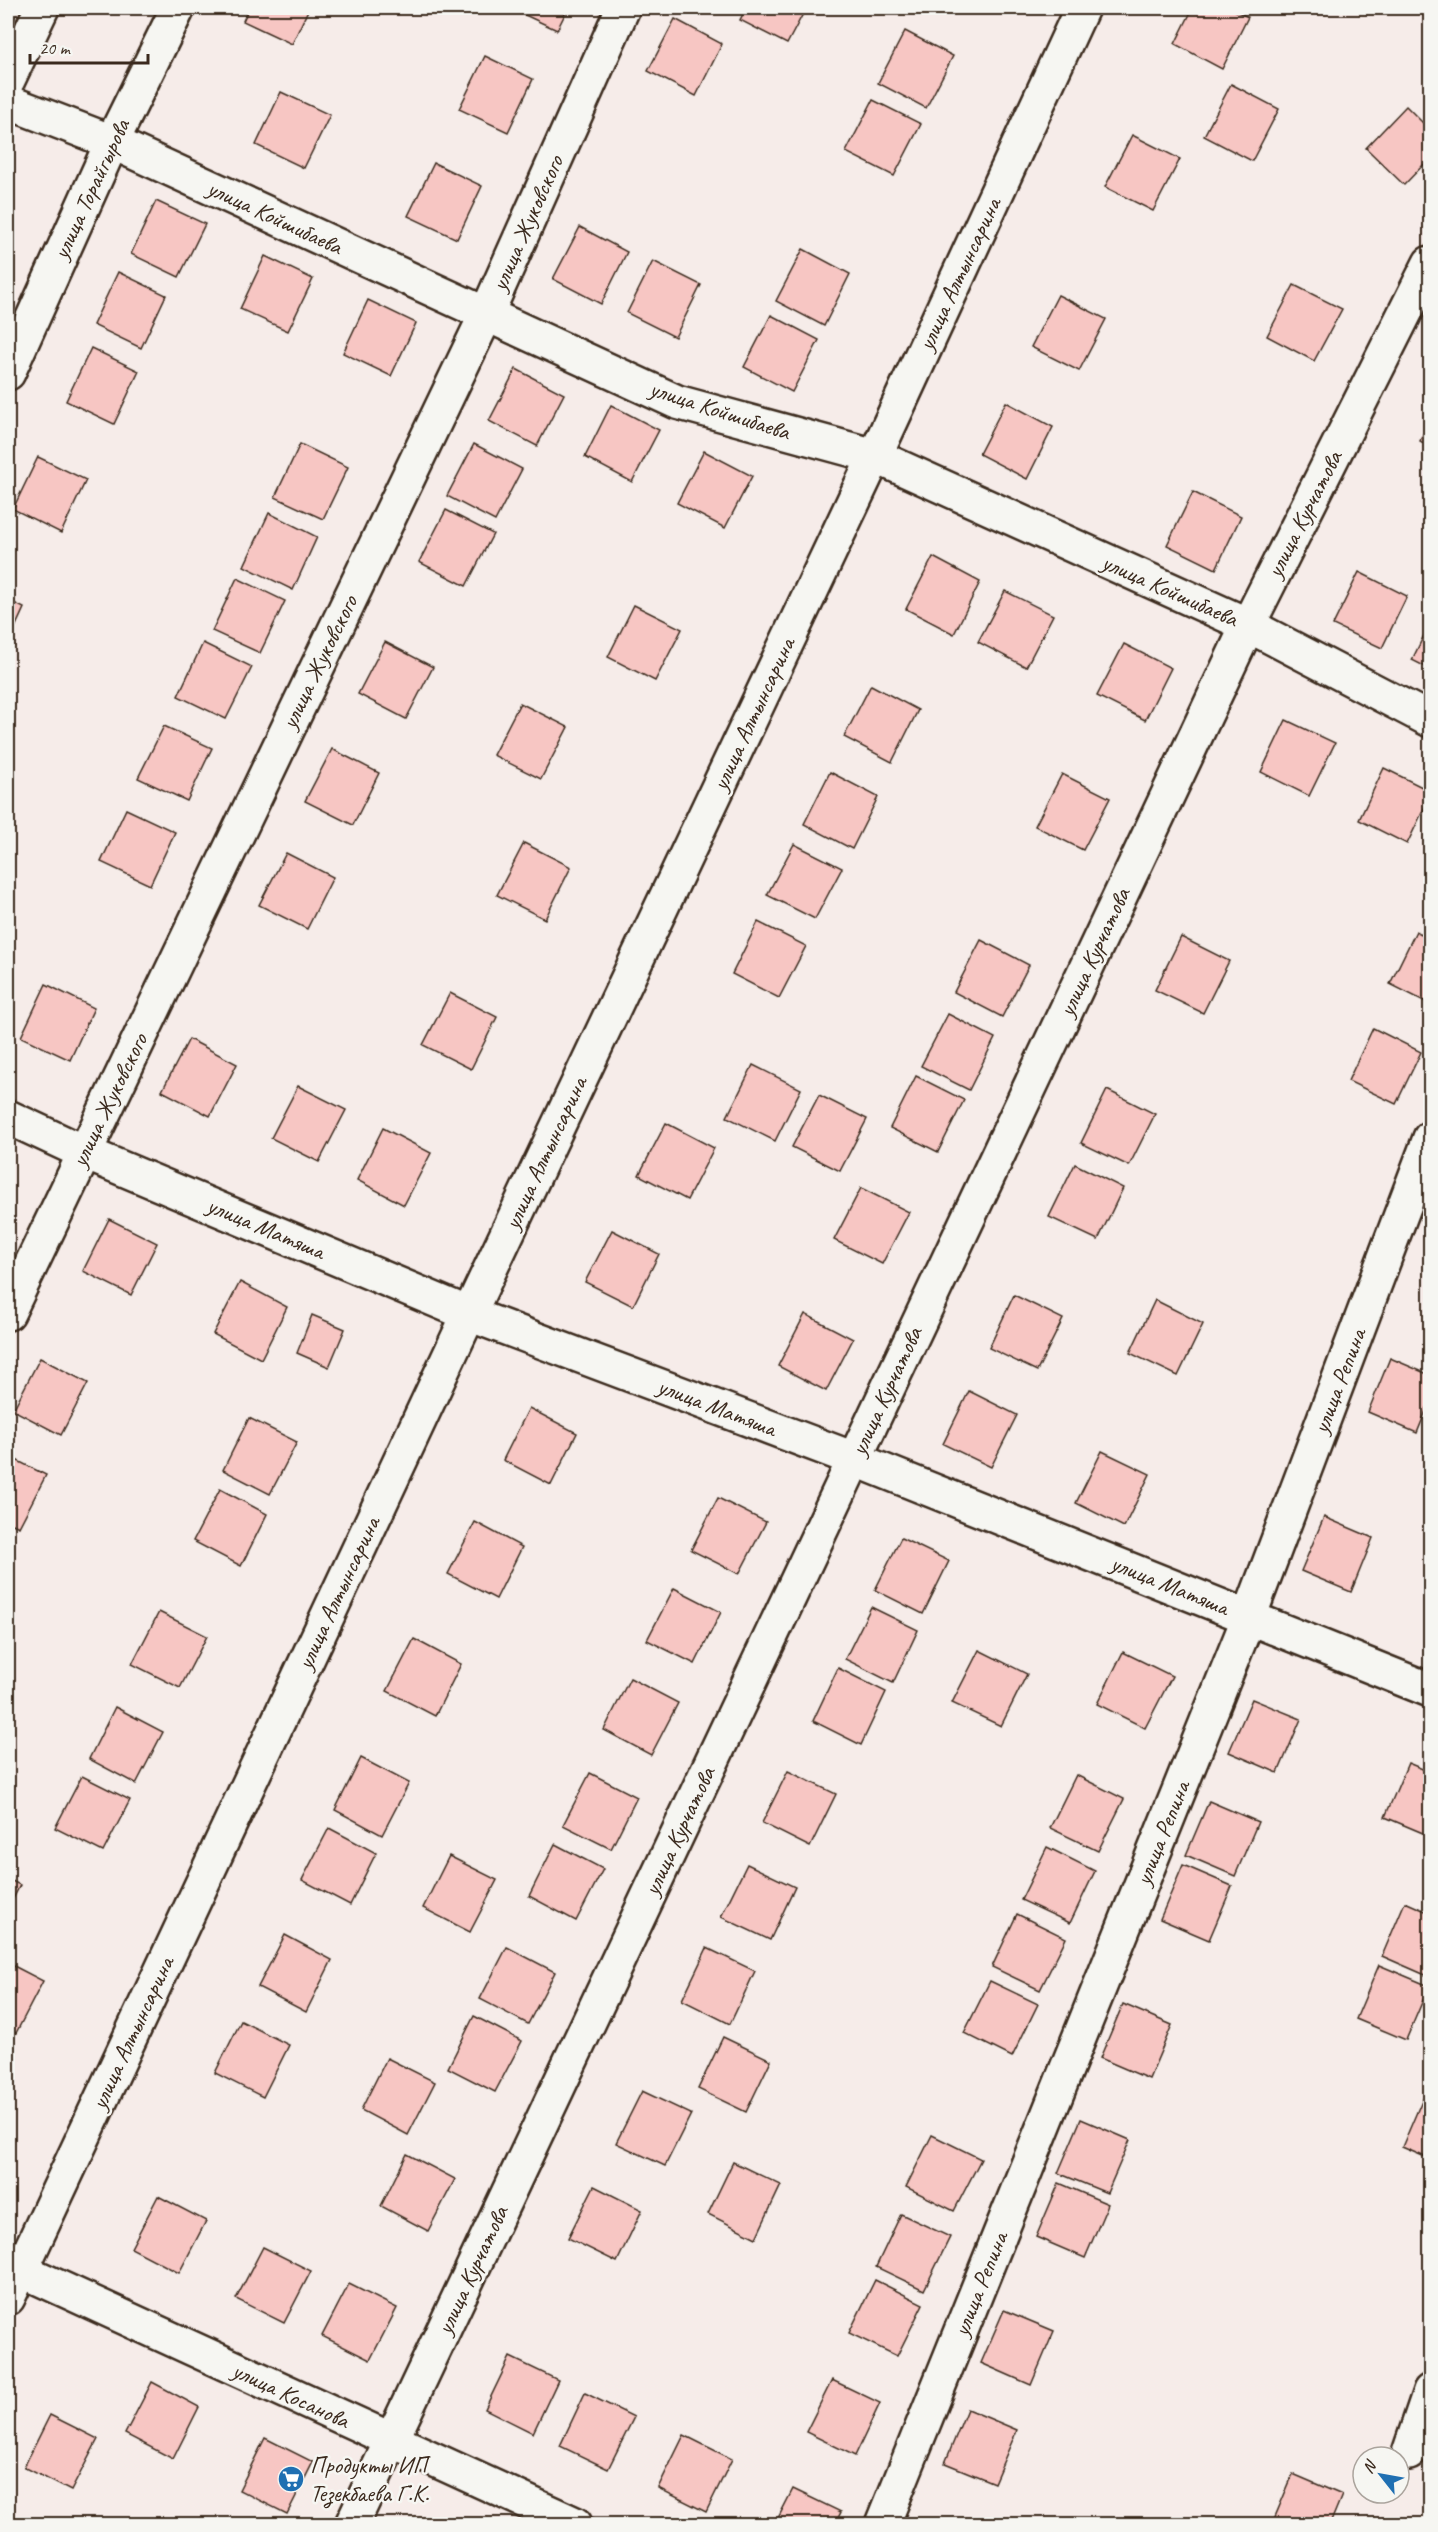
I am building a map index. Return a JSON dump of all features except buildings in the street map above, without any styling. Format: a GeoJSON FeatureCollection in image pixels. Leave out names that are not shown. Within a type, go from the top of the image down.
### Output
{"type":"FeatureCollection","features":[{"type":"Feature","properties":{"kind":"street"},"geometry":{"type":"LineString","coordinates":[[8,80],[42,8]]}},
{"type":"Feature","properties":{"kind":"street","name":"улица Торайгырова"},"geometry":{"type":"LineString","coordinates":[[8,373],[112,142],[178,8]]}},
{"type":"Feature","properties":{"kind":"street","name":"улица Жуковского"},"geometry":{"type":"LineString","coordinates":[[8,1312],[486,315],[623,8]]}},
{"type":"Feature","properties":{"kind":"street","name":"улица Алтынсарина"},"geometry":{"type":"LineString","coordinates":[[8,2298],[14,2267],[469,1314],[874,456],[1082,8]]}},
{"type":"Feature","properties":{"kind":"street","name":"улица Койшибаева"},"geometry":{"type":"LineString","coordinates":[[8,102],[112,142],[677,402],[874,456],[1248,625],[1431,720]]}},
{"type":"Feature","properties":{"kind":"street","name":"улица Курчатова"},"geometry":{"type":"LineString","coordinates":[[352,2524],[1248,625],[1431,263]]}},
{"type":"Feature","properties":{"kind":"street","name":"улица Матяша"},"geometry":{"type":"LineString","coordinates":[[8,1117],[83,1152],[469,1314],[854,1459],[1431,1690]]}},
{"type":"Feature","properties":{"kind":"street","name":"улица Репина"},"geometry":{"type":"LineString","coordinates":[[883,2524],[1249,1617],[1431,1138]]}},
{"type":"Feature","properties":{"kind":"street","name":"улица Косанова"},"geometry":{"type":"LineString","coordinates":[[14,2267],[391,2442],[575,2524]]}},
{"type":"Feature","properties":{"kind":"street"},"geometry":{"type":"LineString","coordinates":[[1411,2447],[1431,2391]]}},
{"type":"Feature","properties":{"kind":"place","name":"Продукты ИП Тезекбаева Г.К."},"geometry":{"type":"Point","coordinates":[291,2479]}}]}
